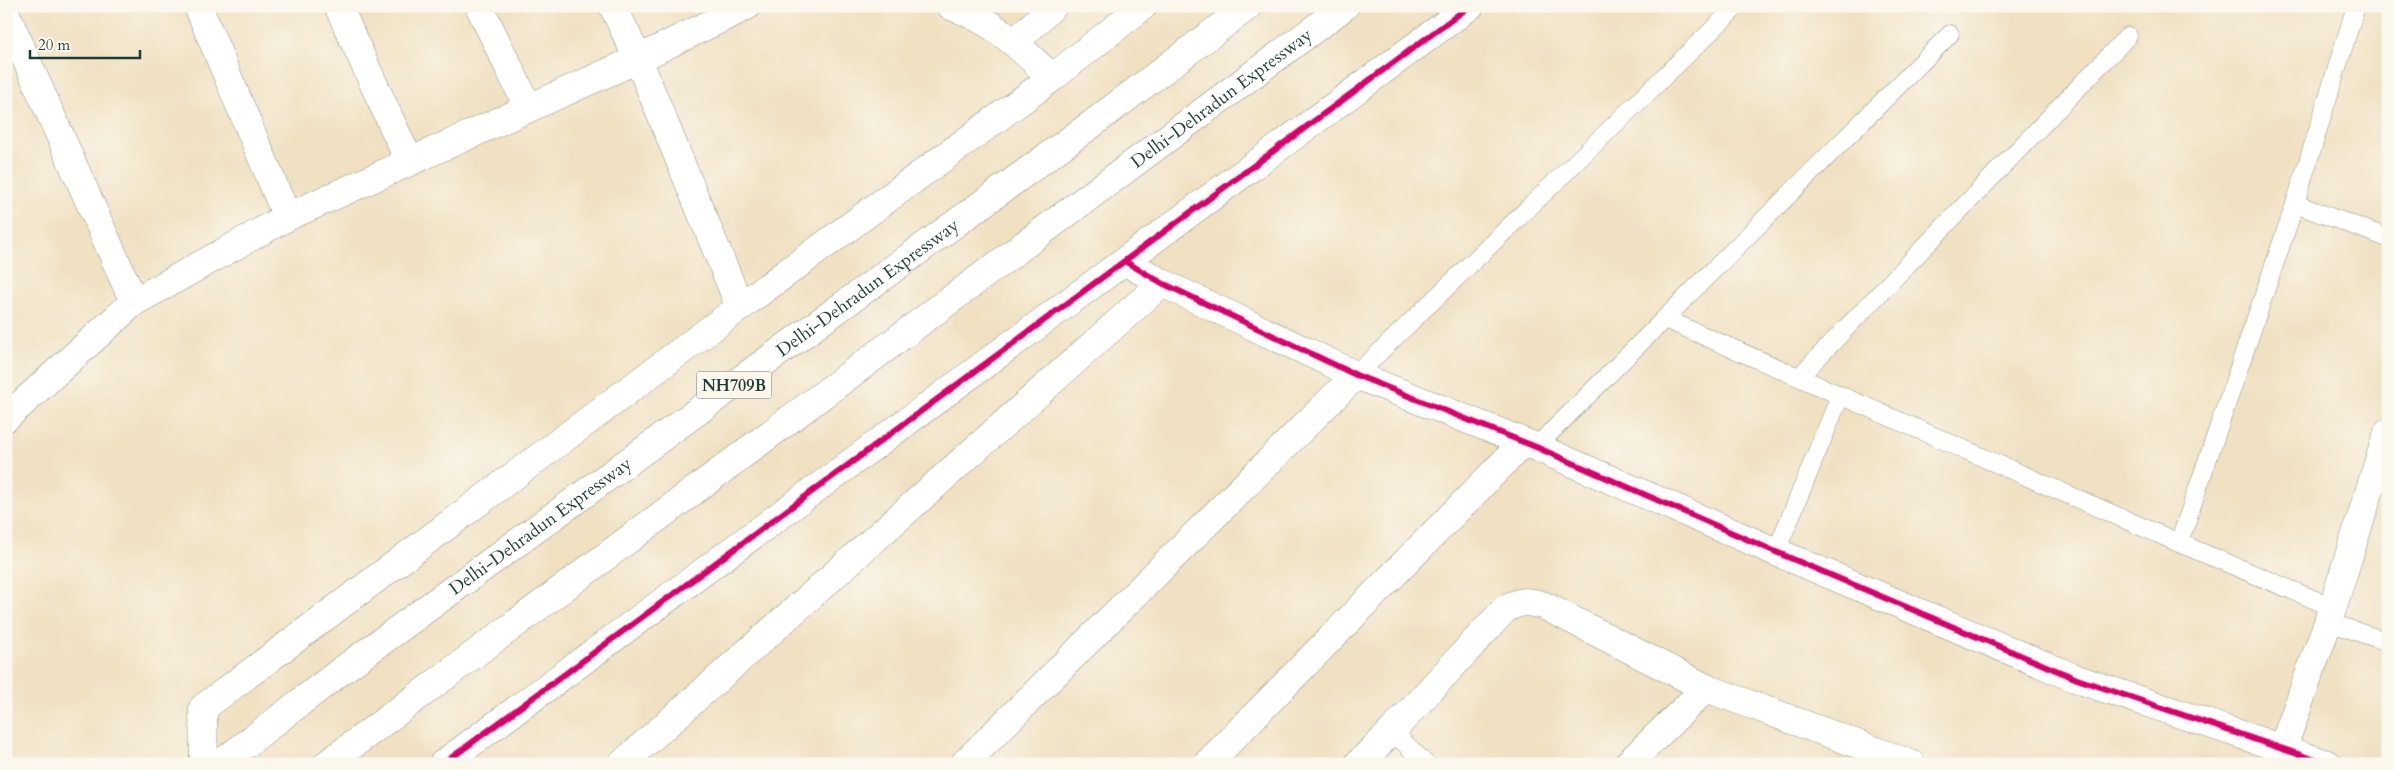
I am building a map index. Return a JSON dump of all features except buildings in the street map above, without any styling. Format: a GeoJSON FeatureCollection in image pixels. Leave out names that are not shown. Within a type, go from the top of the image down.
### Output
{"type":"FeatureCollection","features":[{"type":"Feature","properties":{"kind":"main road"},"geometry":{"type":"LineString","coordinates":[[198,6],[287,217]]}},
{"type":"Feature","properties":{"kind":"main road"},"geometry":{"type":"LineString","coordinates":[[338,6],[409,161]]}},
{"type":"Feature","properties":{"kind":"main road"},"geometry":{"type":"LineString","coordinates":[[479,6],[528,107]]}},
{"type":"Feature","properties":{"kind":"main road"},"geometry":{"type":"LineString","coordinates":[[613,6],[638,59],[740,307]]}},
{"type":"Feature","properties":{"kind":"main road"},"geometry":{"type":"LineString","coordinates":[[6,418],[134,302],[287,217],[638,59],[747,6]]}},
{"type":"Feature","properties":{"kind":"main road"},"geometry":{"type":"LineString","coordinates":[[951,6],[972,13],[996,27],[1015,42],[1052,78]]}},
{"type":"Feature","properties":{"kind":"main road"},"geometry":{"type":"LineString","coordinates":[[1015,42],[1053,6]]}},
{"type":"Feature","properties":{"kind":"main road"},"geometry":{"type":"LineString","coordinates":[[204,764],[203,708],[740,307],[1052,78],[1142,6]]}},
{"type":"Feature","properties":{"kind":"main road","name":"Delhi-Dehradun Expressway"},"geometry":{"type":"LineString","coordinates":[[220,764],[340,671],[1084,130],[1248,6]]}},
{"type":"Feature","properties":{"kind":"main road","name":"Delhi-Dehradun Expressway"},"geometry":{"type":"LineString","coordinates":[[327,764],[1345,6]]}},
{"type":"Feature","properties":{"kind":"main road"},"geometry":{"type":"LineString","coordinates":[[443,764],[1126,262],[1470,6]]}},
{"type":"Feature","properties":{"kind":"main road"},"geometry":{"type":"LineString","coordinates":[[6,14],[134,302]]}},
{"type":"Feature","properties":{"kind":"main road"},"geometry":{"type":"LineString","coordinates":[[1126,262],[1162,283],[1356,375],[1530,445],[1776,552],[2077,679],[2280,756],[2326,764]]}},
{"type":"Feature","properties":{"kind":"main road"},"geometry":{"type":"LineString","coordinates":[[622,764],[1162,283]]}},
{"type":"Feature","properties":{"kind":"main road"},"geometry":{"type":"LineString","coordinates":[[964,764],[1356,375]]}},
{"type":"Feature","properties":{"kind":"main road"},"geometry":{"type":"LineString","coordinates":[[2280,756],[2330,615],[2388,432]]}},
{"type":"Feature","properties":{"kind":"main road"},"geometry":{"type":"LineString","coordinates":[[1208,764],[1530,445]]}},
{"type":"Feature","properties":{"kind":"main road"},"geometry":{"type":"LineString","coordinates":[[1358,764],[1392,732],[1505,609],[1517,602],[1531,602],[1546,606],[1706,688],[1912,764]]}},
{"type":"Feature","properties":{"kind":"main road"},"geometry":{"type":"LineString","coordinates":[[1628,764],[1706,688]]}},
{"type":"Feature","properties":{"kind":"lane"},"geometry":{"type":"LineString","coordinates":[[1356,375],[1737,6]]}},
{"type":"Feature","properties":{"kind":"lane"},"geometry":{"type":"LineString","coordinates":[[2179,542],[2295,204],[2356,6]]}},
{"type":"Feature","properties":{"kind":"lane"},"geometry":{"type":"LineString","coordinates":[[1530,445],[1665,319],[1950,34]]}},
{"type":"Feature","properties":{"kind":"lane"},"geometry":{"type":"LineString","coordinates":[[1799,377],[2128,36]]}},
{"type":"Feature","properties":{"kind":"lane"},"geometry":{"type":"LineString","coordinates":[[2295,204],[2388,238]]}},
{"type":"Feature","properties":{"kind":"lane"},"geometry":{"type":"LineString","coordinates":[[1665,319],[2179,542],[2388,642]]}},
{"type":"Feature","properties":{"kind":"lane"},"geometry":{"type":"LineString","coordinates":[[1776,552],[1840,396]]}},
{"type":"Feature","properties":{"kind":"lane"},"geometry":{"type":"LineString","coordinates":[[1392,732],[1426,764]]}},
{"type":"Feature","properties":{"kind":"cycle path"},"geometry":{"type":"LineString","coordinates":[[443,764],[1470,6]]}},
{"type":"Feature","properties":{"kind":"cycle path"},"geometry":{"type":"LineString","coordinates":[[1126,262],[1162,283],[1356,375],[1536,447],[1776,552],[2077,679],[2327,764]]}}]}
